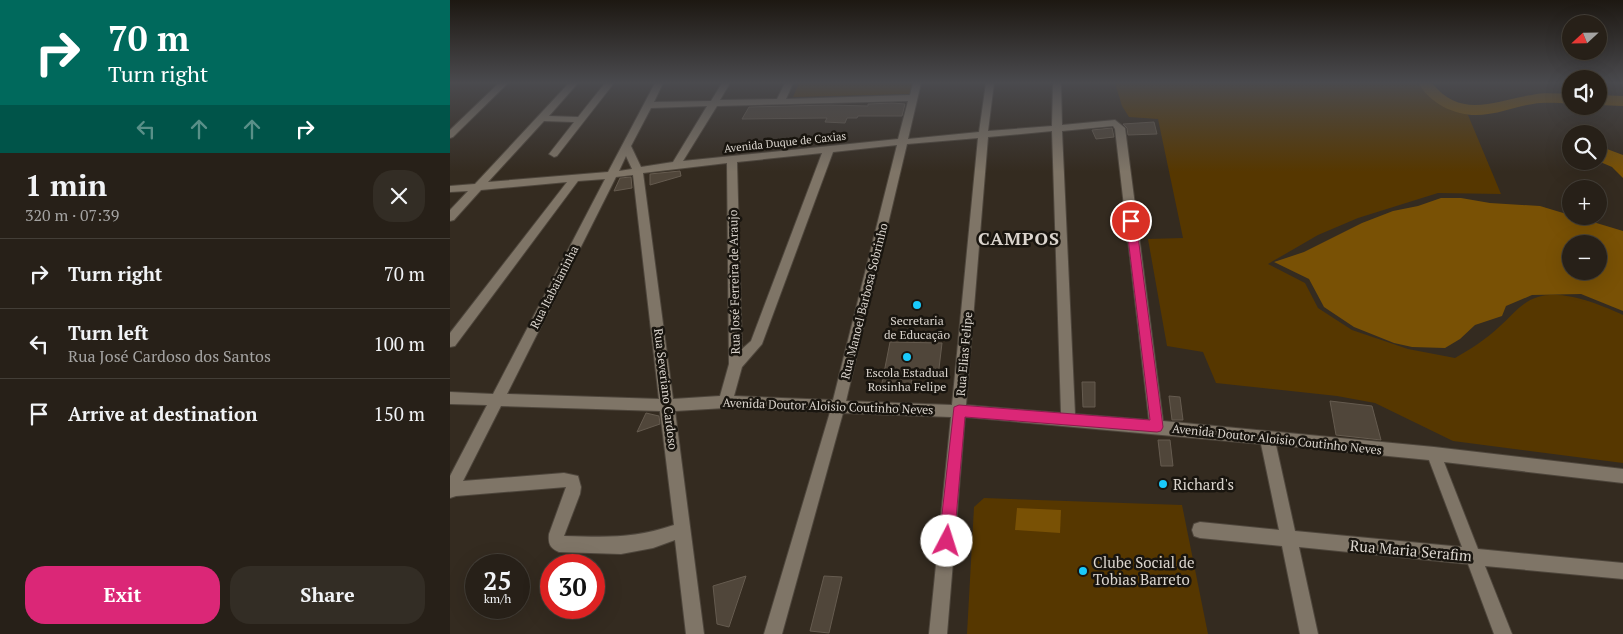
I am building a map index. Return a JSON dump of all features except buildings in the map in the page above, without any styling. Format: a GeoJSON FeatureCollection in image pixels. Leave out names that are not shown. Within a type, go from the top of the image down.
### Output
{"type":"FeatureCollection","features":[{"type":"Feature","properties":{"kind":"street"},"geometry":{"type":"LineString","coordinates":[[450,135],[473,113]]}},
{"type":"Feature","properties":{"kind":"street"},"geometry":{"type":"LineString","coordinates":[[450,217],[546,113]]}},
{"type":"Feature","properties":{"kind":"street"},"geometry":{"type":"LineString","coordinates":[[554,154],[587,113]]}},
{"type":"Feature","properties":{"kind":"street","name":"Rua Itabaianinha"},"geometry":{"type":"LineString","coordinates":[[451,490],[644,113]]}},
{"type":"Feature","properties":{"kind":"street"},"geometry":{"type":"LineString","coordinates":[[676,165],[708,113]]}},
{"type":"Feature","properties":{"kind":"street","name":"Rua Manoel Barbosa Sobrinho"},"geometry":{"type":"LineString","coordinates":[[773,634],[838,407],[910,113]]}},
{"type":"Feature","properties":{"kind":"street","name":"Rua Elias Felipe"},"geometry":{"type":"LineString","coordinates":[[938,634],[986,113]]}},
{"type":"Feature","properties":{"kind":"street"},"geometry":{"type":"LineString","coordinates":[[1057,113],[1068,418]]}},
{"type":"Feature","properties":{"kind":"street"},"geometry":{"type":"LineString","coordinates":[[541,118],[581,120]]}},
{"type":"Feature","properties":{"kind":"street","name":"Avenida Duque de Caxias"},"geometry":{"type":"LineString","coordinates":[[450,190],[611,175],[676,165],[902,142],[1112,122],[1118,124],[1157,427]]}},
{"type":"Feature","properties":{"kind":"street","name":"Rua Severiano Cardoso"},"geometry":{"type":"LineString","coordinates":[[626,146],[638,171],[695,634]]}},
{"type":"Feature","properties":{"kind":"street"},"geometry":{"type":"LineString","coordinates":[[736,364],[756,344],[828,151]]}},
{"type":"Feature","properties":{"kind":"street","name":"Rua José Ferreira de Araujo"},"geometry":{"type":"LineString","coordinates":[[725,402],[736,364],[732,160]]}},
{"type":"Feature","properties":{"kind":"street"},"geometry":{"type":"LineString","coordinates":[[450,342],[576,177]]}},
{"type":"Feature","properties":{"kind":"street","name":"Avenida Doutor Aloisio Coutinho Neves"},"geometry":{"type":"LineString","coordinates":[[450,398],[668,405],[725,402],[959,411],[1068,418],[1434,454],[1623,476]]}},
{"type":"Feature","properties":{"kind":"street"},"geometry":{"type":"LineString","coordinates":[[1267,438],[1309,634]]}},
{"type":"Feature","properties":{"kind":"street"},"geometry":{"type":"LineString","coordinates":[[1434,454],[1504,634]]}},
{"type":"Feature","properties":{"kind":"street"},"geometry":{"type":"LineString","coordinates":[[451,490],[564,480],[573,481],[573,490],[556,532],[556,541],[559,544],[622,546],[653,540],[683,529]]}},
{"type":"Feature","properties":{"kind":"street","name":"Rua Maria Serafim"},"geometry":{"type":"LineString","coordinates":[[1200,530],[1623,571]]}},
{"type":"Feature","properties":{"kind":"shaded area"},"geometry":{"type":"Polygon","coordinates":[[[1126,113],[1464,113],[1468,115],[1501,194],[1438,193],[1358,218],[1318,235],[1268,264],[1305,283],[1318,308],[1352,330],[1408,349],[1455,358],[1489,336],[1527,302],[1538,297],[1559,295],[1582,299],[1623,315],[1623,463],[1453,441],[1375,403],[1337,396],[1216,383],[1203,352],[1167,346],[1148,239],[1183,238],[1158,119],[1129,117],[1126,113]]]}},
{"type":"Feature","properties":{"kind":"shaded area"},"geometry":{"type":"Polygon","coordinates":[[[1607,149],[1623,155],[1623,178],[1612,167],[1607,165],[1607,149]]]}},
{"type":"Feature","properties":{"kind":"shaded area"},"geometry":{"type":"Polygon","coordinates":[[[1441,198],[1461,198],[1490,203],[1540,206],[1562,213],[1562,225],[1603,225],[1623,231],[1623,311],[1581,294],[1532,295],[1506,306],[1502,316],[1475,325],[1460,339],[1445,348],[1412,347],[1394,343],[1354,327],[1324,307],[1309,279],[1274,262],[1304,252],[1362,223],[1393,211],[1418,206],[1441,198]]]}},
{"type":"Feature","properties":{"kind":"shaded area","name":"Clube Social de Tobias Barreto"},"geometry":{"type":"Polygon","coordinates":[[[984,498],[1182,505],[1208,634],[967,634],[974,507],[984,498]]]}},
{"type":"Feature","properties":{"kind":"shaded area"},"geometry":{"type":"Polygon","coordinates":[[[1017,508],[1061,510],[1060,533],[1015,530],[1017,508]]]}},
{"type":"Feature","properties":{"kind":"place","name":"Secretaria de Educação"},"geometry":{"type":"Point","coordinates":[917,305]}},
{"type":"Feature","properties":{"kind":"place","name":"Escola Estadual Rosinha Felipe"},"geometry":{"type":"Point","coordinates":[907,357]}},
{"type":"Feature","properties":{"kind":"place","name":"Richard's"},"geometry":{"type":"Point","coordinates":[1163,484]}},
{"type":"Feature","properties":{"kind":"place","name":"Clube Social de Tobias Barreto"},"geometry":{"type":"Point","coordinates":[1083,571]}},
{"type":"Feature","properties":{"kind":"district","name":"CAMPOS"},"geometry":{"type":"Point","coordinates":[1019,238]}},
{"type":"Feature","properties":{"kind":"route"},"geometry":{"type":"LineString","coordinates":[[947,541],[959,411],[1068,418],[1157,427],[1131,221]]}}]}
